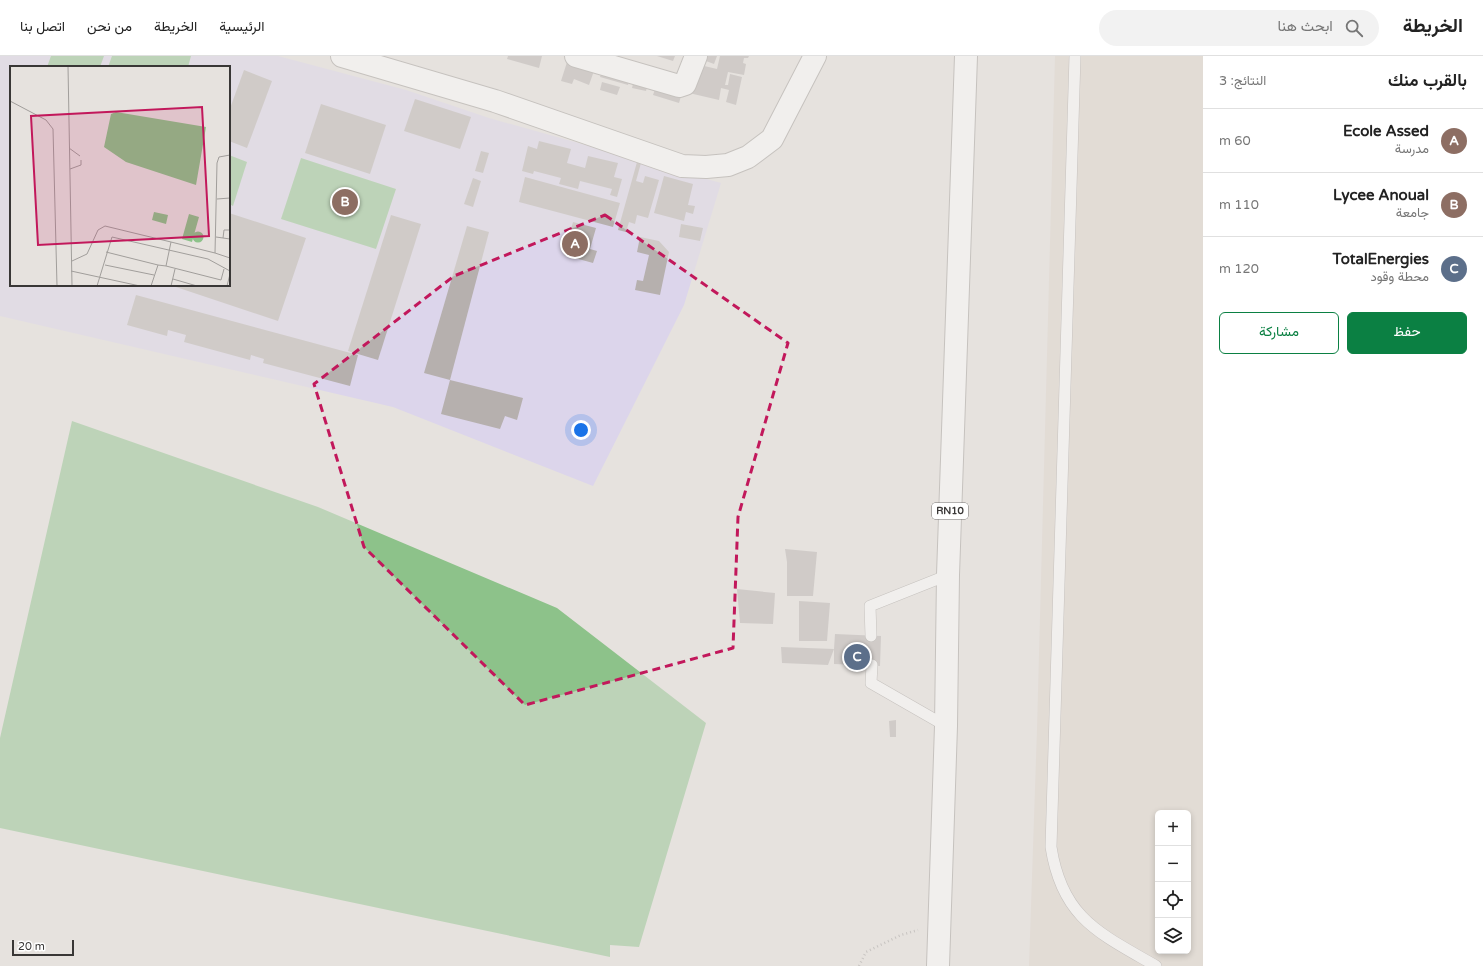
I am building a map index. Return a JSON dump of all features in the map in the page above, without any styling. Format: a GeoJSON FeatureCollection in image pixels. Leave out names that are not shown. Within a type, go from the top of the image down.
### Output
{"type":"FeatureCollection","features":[{"type":"Feature","properties":{"kind":"main road"},"geometry":{"type":"LineString","coordinates":[[342,56],[494,101],[682,166],[706,167],[728,165],[748,157],[772,139],[815,56]]}},
{"type":"Feature","properties":{"kind":"main road"},"geometry":{"type":"LineString","coordinates":[[576,56],[679,86],[685,84],[696,56]]}},
{"type":"Feature","properties":{"kind":"main road","name":"RN10"},"geometry":{"type":"LineString","coordinates":[[938,966],[938,925],[946,726],[948,575],[966,56]]}},
{"type":"Feature","properties":{"kind":"lane"},"geometry":{"type":"LineString","coordinates":[[1075,56],[1051,847],[1054,866],[1060,884],[1070,902],[1082,917],[1096,930],[1156,966]]}},
{"type":"Feature","properties":{"kind":"lane"},"geometry":{"type":"LineString","coordinates":[[871,636],[870,606],[948,575]]}},
{"type":"Feature","properties":{"kind":"lane"},"geometry":{"type":"LineString","coordinates":[[872,665],[872,682],[946,726]]}},
{"type":"Feature","properties":{"kind":"path"},"geometry":{"type":"LineString","coordinates":[[859,966],[866,952],[901,935],[938,925]]}},
{"type":"Feature","properties":{"kind":"highlighted area"},"geometry":{"type":"Polygon","coordinates":[[[605,215],[788,343],[738,517],[733,648],[525,705],[364,547],[314,384],[454,276],[605,215]]]}},
{"type":"Feature","properties":{"kind":"shaded area"},"geometry":{"type":"Polygon","coordinates":[[[0,56],[278,56],[406,90],[489,118],[721,183],[684,305],[593,486],[393,407],[0,316],[0,56]]]}},
{"type":"Feature","properties":{"kind":"shaded area"},"geometry":{"type":"Polygon","coordinates":[[[1055,56],[1203,56],[1203,966],[1029,966],[1037,729],[1055,56]]]}},
{"type":"Feature","properties":{"kind":"green space"},"geometry":{"type":"Polygon","coordinates":[[[51,56],[104,56],[100,66],[47,66],[51,56]]]}},
{"type":"Feature","properties":{"kind":"green space"},"geometry":{"type":"Polygon","coordinates":[[[112,56],[191,56],[188,66],[108,66],[112,56]]]}},
{"type":"Feature","properties":{"kind":"green space"},"geometry":{"type":"Polygon","coordinates":[[[230,155],[247,162],[233,206],[230,204],[230,155]]]}},
{"type":"Feature","properties":{"kind":"green space"},"geometry":{"type":"Polygon","coordinates":[[[301,158],[396,189],[376,249],[281,219],[301,158]]]}},
{"type":"Feature","properties":{"kind":"green space"},"geometry":{"type":"Polygon","coordinates":[[[72,421],[318,507],[557,608],[706,723],[639,947],[610,945],[610,957],[0,828],[0,738],[72,421]]]}},
{"type":"Feature","properties":{"kind":"building"},"geometry":{"type":"Polygon","coordinates":[[[508,56],[542,56],[539,68],[507,59],[508,56]]]}},
{"type":"Feature","properties":{"kind":"building"},"geometry":{"type":"Polygon","coordinates":[[[657,56],[675,56],[673,61],[657,56]]]}},
{"type":"Feature","properties":{"kind":"building"},"geometry":{"type":"Polygon","coordinates":[[[699,56],[717,56],[714,64],[698,58],[699,56]]]}},
{"type":"Feature","properties":{"kind":"building"},"geometry":{"type":"Polygon","coordinates":[[[720,56],[749,56],[748,58],[744,58],[743,63],[746,64],[744,75],[728,72],[725,85],[728,85],[730,74],[742,77],[736,105],[726,102],[729,90],[721,88],[719,100],[689,93],[700,65],[717,69],[720,56]]]}},
{"type":"Feature","properties":{"kind":"building"},"geometry":{"type":"Polygon","coordinates":[[[568,59],[595,68],[589,85],[574,79],[572,84],[561,81],[568,59]]]}},
{"type":"Feature","properties":{"kind":"building"},"geometry":{"type":"Polygon","coordinates":[[[603,69],[631,76],[628,85],[600,77],[603,69]]]}},
{"type":"Feature","properties":{"kind":"building"},"geometry":{"type":"Polygon","coordinates":[[[244,70],[272,81],[247,148],[230,141],[230,108],[244,70]]]}},
{"type":"Feature","properties":{"kind":"building"},"geometry":{"type":"Polygon","coordinates":[[[634,79],[648,83],[646,91],[632,88],[634,79]]]}},
{"type":"Feature","properties":{"kind":"building"},"geometry":{"type":"Polygon","coordinates":[[[602,82],[620,87],[617,95],[600,90],[602,82]]]}},
{"type":"Feature","properties":{"kind":"building"},"geometry":{"type":"Polygon","coordinates":[[[656,86],[682,93],[679,103],[653,95],[656,86]]]}},
{"type":"Feature","properties":{"kind":"building"},"geometry":{"type":"Polygon","coordinates":[[[415,99],[471,117],[460,149],[404,131],[415,99]]]}},
{"type":"Feature","properties":{"kind":"building"},"geometry":{"type":"Polygon","coordinates":[[[321,104],[386,125],[370,174],[305,153],[321,104]]]}},
{"type":"Feature","properties":{"kind":"building"},"geometry":{"type":"Polygon","coordinates":[[[539,141],[571,149],[567,163],[585,168],[588,156],[618,163],[614,177],[622,179],[617,197],[610,195],[612,189],[580,181],[578,189],[559,184],[561,178],[534,171],[533,174],[522,171],[528,146],[537,149],[539,141]]]}},
{"type":"Feature","properties":{"kind":"building"},"geometry":{"type":"Polygon","coordinates":[[[481,151],[489,153],[483,173],[475,171],[481,151]]]}},
{"type":"Feature","properties":{"kind":"building"},"geometry":{"type":"Polygon","coordinates":[[[637,162],[641,163],[636,181],[643,183],[645,176],[659,180],[648,218],[637,215],[635,224],[629,222],[626,232],[618,230],[637,162]]]}},
{"type":"Feature","properties":{"kind":"building"},"geometry":{"type":"Polygon","coordinates":[[[664,176],[693,184],[688,205],[695,206],[693,214],[686,212],[684,221],[654,213],[664,176]]]}},
{"type":"Feature","properties":{"kind":"building"},"geometry":{"type":"Polygon","coordinates":[[[525,177],[620,203],[613,227],[519,202],[525,177]]]}},
{"type":"Feature","properties":{"kind":"building"},"geometry":{"type":"Polygon","coordinates":[[[473,178],[481,181],[473,207],[464,204],[473,178]]]}},
{"type":"Feature","properties":{"kind":"building"},"geometry":{"type":"Polygon","coordinates":[[[230,213],[306,238],[278,321],[176,287],[230,286],[230,213]]]}},
{"type":"Feature","properties":{"kind":"building"},"geometry":{"type":"Polygon","coordinates":[[[391,215],[421,224],[378,360],[348,351],[391,215]]]}},
{"type":"Feature","properties":{"kind":"building"},"geometry":{"type":"Polygon","coordinates":[[[573,222],[596,228],[590,249],[597,251],[593,263],[564,255],[573,222]]]}},
{"type":"Feature","properties":{"kind":"building"},"geometry":{"type":"Polygon","coordinates":[[[681,224],[703,228],[700,241],[679,237],[681,224]]]}},
{"type":"Feature","properties":{"kind":"building"},"geometry":{"type":"Polygon","coordinates":[[[467,226],[489,232],[450,380],[424,373],[467,226]]]}},
{"type":"Feature","properties":{"kind":"building"},"geometry":{"type":"Polygon","coordinates":[[[640,237],[659,241],[669,252],[660,295],[635,290],[637,280],[643,281],[649,255],[637,252],[640,237]]]}},
{"type":"Feature","properties":{"kind":"building"},"geometry":{"type":"Polygon","coordinates":[[[136,295],[358,355],[350,386],[263,363],[264,359],[251,355],[250,360],[184,342],[186,335],[168,330],[167,336],[127,325],[136,295]]]}},
{"type":"Feature","properties":{"kind":"building"},"geometry":{"type":"Polygon","coordinates":[[[450,380],[523,398],[517,420],[505,416],[500,429],[441,414],[450,380]]]}},
{"type":"Feature","properties":{"kind":"building"},"geometry":{"type":"Polygon","coordinates":[[[785,549],[817,552],[813,596],[787,596],[787,562],[785,549]]]}},
{"type":"Feature","properties":{"kind":"building"},"geometry":{"type":"Polygon","coordinates":[[[737,589],[775,593],[773,624],[740,623],[737,589]]]}},
{"type":"Feature","properties":{"kind":"building"},"geometry":{"type":"Polygon","coordinates":[[[799,601],[830,603],[827,641],[799,641],[799,601]]]}},
{"type":"Feature","properties":{"kind":"building"},"geometry":{"type":"Polygon","coordinates":[[[835,634],[881,636],[880,666],[834,664],[835,634]]]}},
{"type":"Feature","properties":{"kind":"building"},"geometry":{"type":"Polygon","coordinates":[[[781,647],[834,649],[828,665],[782,663],[781,647]]]}},
{"type":"Feature","properties":{"kind":"building"},"geometry":{"type":"Polygon","coordinates":[[[896,720],[896,737],[890,737],[889,721],[896,720]]]}},
{"type":"Feature","properties":{"kind":"place","name":"Lycee Anoual"},"geometry":{"type":"Point","coordinates":[345,202]}},
{"type":"Feature","properties":{"kind":"place","name":"Ecole Assed"},"geometry":{"type":"Point","coordinates":[575,244]}},
{"type":"Feature","properties":{"kind":"place","name":"TotalEnergies"},"geometry":{"type":"Point","coordinates":[857,657]}}]}
